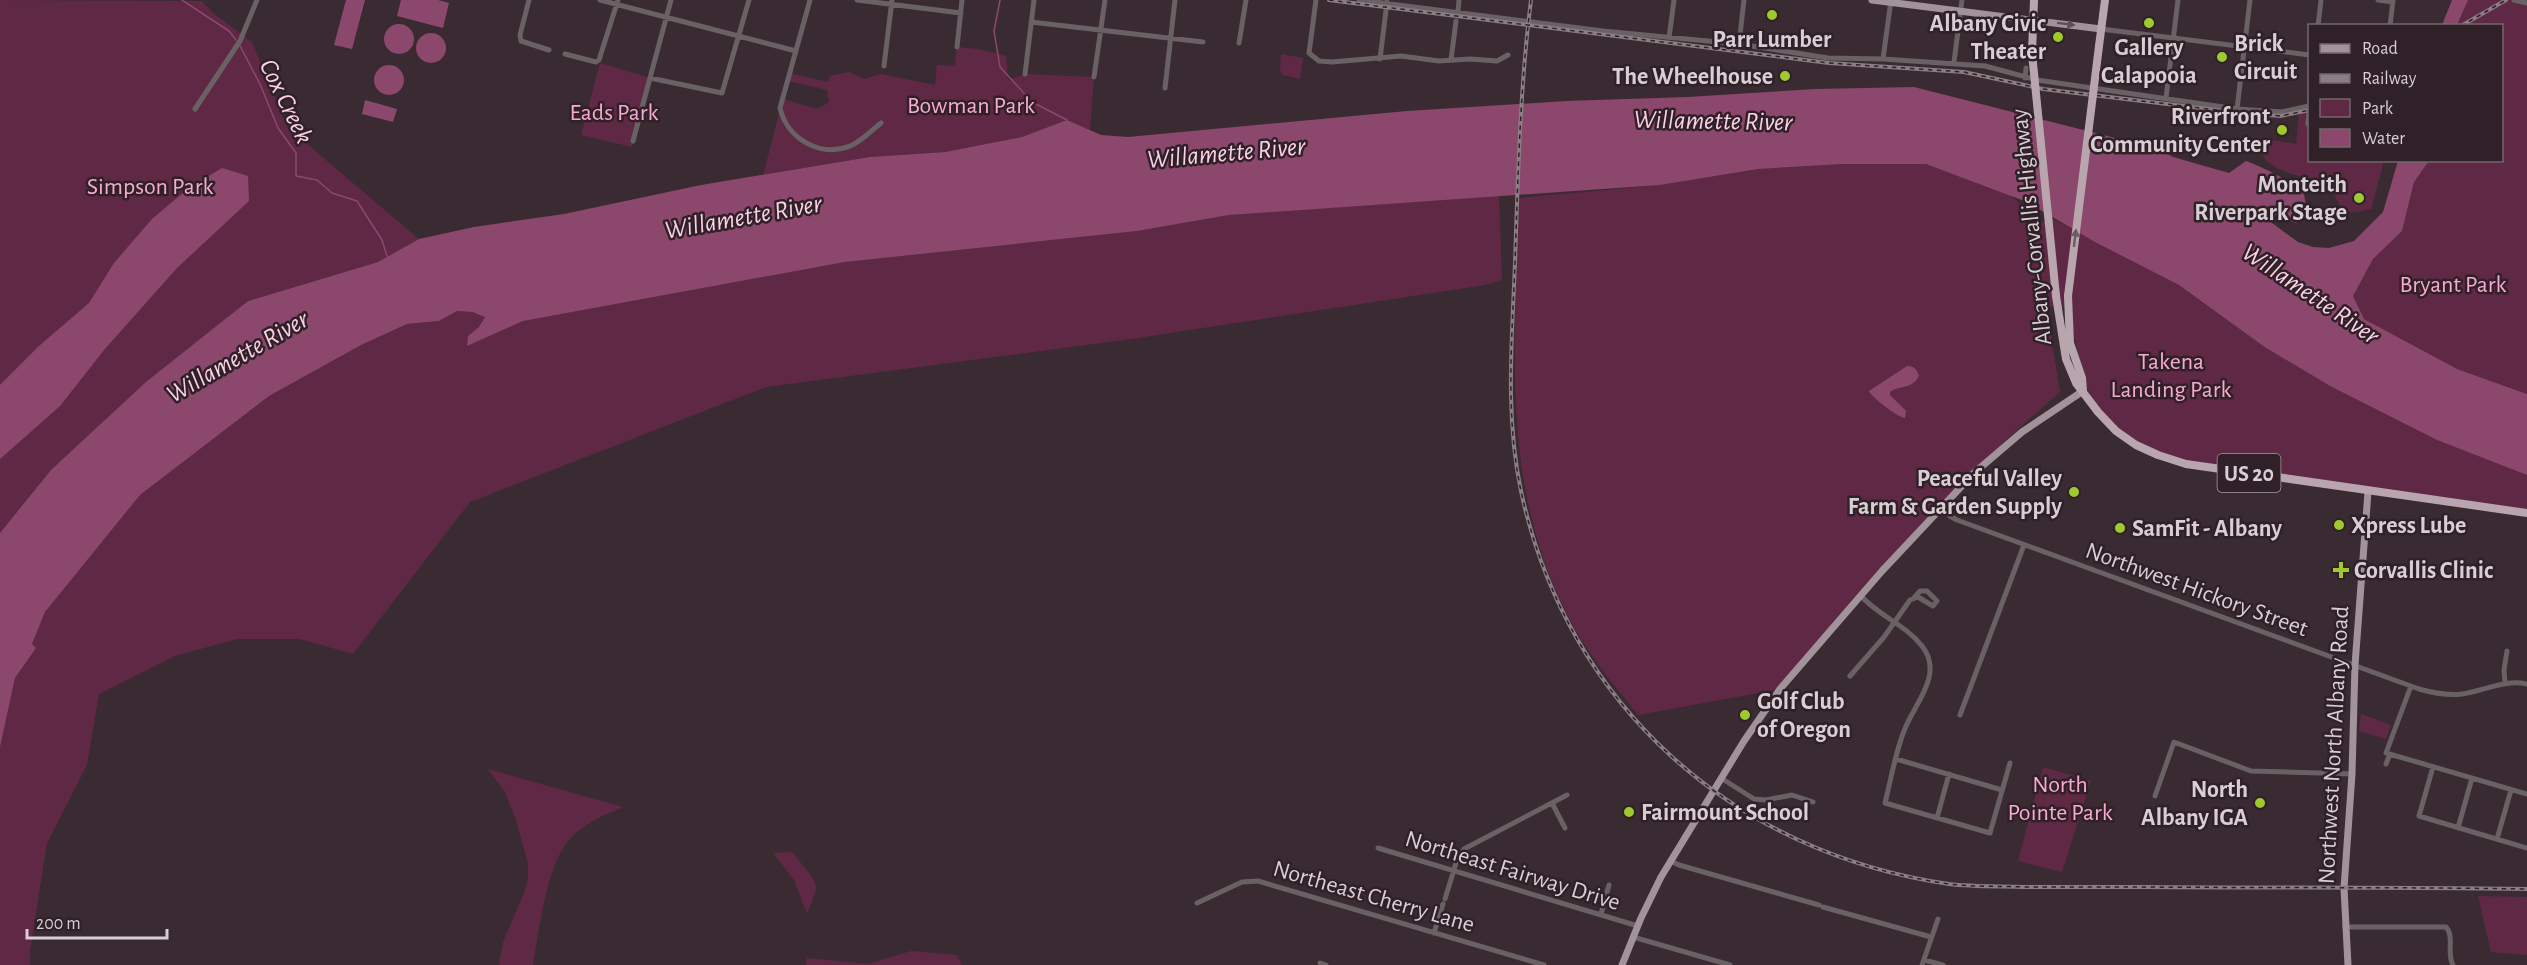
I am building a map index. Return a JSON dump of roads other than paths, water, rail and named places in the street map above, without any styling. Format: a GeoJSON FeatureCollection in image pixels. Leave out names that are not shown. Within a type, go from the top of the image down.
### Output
{"type":"FeatureCollection","features":[{"type":"Feature","properties":{"kind":"highway","name":"US 20"},"geometry":{"type":"LineString","coordinates":[[2031,20],[2034,0]]}},
{"type":"Feature","properties":{"kind":"highway","name":"US 20"},"geometry":{"type":"LineString","coordinates":[[2101,28],[2105,0]]}},
{"type":"Feature","properties":{"kind":"highway","name":"Albany-Corvallis Highway"},"geometry":{"type":"LineString","coordinates":[[2031,20],[2032,53],[2063,350],[2071,372],[2083,391],[2116,431],[2136,445],[2186,464],[2368,492],[2527,513]]}},
{"type":"Feature","properties":{"kind":"highway","name":"Albany-Corvallis Highway"},"geometry":{"type":"LineString","coordinates":[[2083,391],[2082,378],[2070,344],[2068,296],[2101,28]]}},
{"type":"Feature","properties":{"kind":"main road"},"geometry":{"type":"LineString","coordinates":[[1872,0],[2101,28]]}},
{"type":"Feature","properties":{"kind":"main road"},"geometry":{"type":"LineString","coordinates":[[1622,965],[1638,926],[1671,861],[1772,700],[1861,596],[1979,467],[2008,443],[2083,391]]}},
{"type":"Feature","properties":{"kind":"main road","name":"Northwest North Albany Road"},"geometry":{"type":"LineString","coordinates":[[2348,965],[2344,888],[2352,774],[2355,665],[2368,492]]}},
{"type":"Feature","properties":{"kind":"street"},"geometry":{"type":"LineString","coordinates":[[195,109],[246,30],[257,0]]}},
{"type":"Feature","properties":{"kind":"street"},"geometry":{"type":"LineString","coordinates":[[529,0],[520,35],[521,41],[549,50]]}},
{"type":"Feature","properties":{"kind":"street"},"geometry":{"type":"LineString","coordinates":[[600,0],[617,2],[796,51]]}},
{"type":"Feature","properties":{"kind":"street"},"geometry":{"type":"LineString","coordinates":[[633,141],[671,0]]}},
{"type":"Feature","properties":{"kind":"street"},"geometry":{"type":"LineString","coordinates":[[650,78],[722,93],[749,0]]}},
{"type":"Feature","properties":{"kind":"street"},"geometry":{"type":"LineString","coordinates":[[810,0],[782,103],[781,112],[791,130],[808,145],[820,150],[851,146],[881,123]]}},
{"type":"Feature","properties":{"kind":"street"},"geometry":{"type":"LineString","coordinates":[[857,0],[961,13]]}},
{"type":"Feature","properties":{"kind":"street"},"geometry":{"type":"LineString","coordinates":[[957,47],[962,0]]}},
{"type":"Feature","properties":{"kind":"street"},"geometry":{"type":"LineString","coordinates":[[1025,74],[1034,0]]}},
{"type":"Feature","properties":{"kind":"street"},"geometry":{"type":"LineString","coordinates":[[1094,77],[1104,0]]}},
{"type":"Feature","properties":{"kind":"street"},"geometry":{"type":"LineString","coordinates":[[1165,88],[1175,0]]}},
{"type":"Feature","properties":{"kind":"street"},"geometry":{"type":"LineString","coordinates":[[1239,43],[1246,0]]}},
{"type":"Feature","properties":{"kind":"street"},"geometry":{"type":"LineString","coordinates":[[1316,0],[1309,53],[1320,61],[1332,63],[1401,56],[1497,61],[1508,55]]}},
{"type":"Feature","properties":{"kind":"street"},"geometry":{"type":"LineString","coordinates":[[1359,0],[1669,38],[1739,44],[1828,58],[1954,62],[1984,66],[2025,78],[2237,109],[2282,112],[2308,106]]}},
{"type":"Feature","properties":{"kind":"street"},"geometry":{"type":"LineString","coordinates":[[1458,12],[1459,0]]}},
{"type":"Feature","properties":{"kind":"street"},"geometry":{"type":"LineString","coordinates":[[1669,38],[1674,0]]}},
{"type":"Feature","properties":{"kind":"street"},"geometry":{"type":"LineString","coordinates":[[1739,44],[1744,0]]}},
{"type":"Feature","properties":{"kind":"street"},"geometry":{"type":"LineString","coordinates":[[1954,62],[1962,0]]}},
{"type":"Feature","properties":{"kind":"street"},"geometry":{"type":"LineString","coordinates":[[2166,98],[2178,0]]}},
{"type":"Feature","properties":{"kind":"street"},"geometry":{"type":"LineString","coordinates":[[2237,109],[2250,0]]}},
{"type":"Feature","properties":{"kind":"street"},"geometry":{"type":"LineString","coordinates":[[2318,24],[2321,0]]}},
{"type":"Feature","properties":{"kind":"street"},"geometry":{"type":"LineString","coordinates":[[2378,0],[2393,1],[2390,24]]}},
{"type":"Feature","properties":{"kind":"street"},"geometry":{"type":"LineString","coordinates":[[2514,0],[2527,3]]}},
{"type":"Feature","properties":{"kind":"street"},"geometry":{"type":"LineString","coordinates":[[1883,59],[1891,1]]}},
{"type":"Feature","properties":{"kind":"street"},"geometry":{"type":"LineString","coordinates":[[565,54],[596,62],[600,60],[617,2]]}},
{"type":"Feature","properties":{"kind":"street"},"geometry":{"type":"LineString","coordinates":[[1380,59],[1387,2]]}},
{"type":"Feature","properties":{"kind":"street"},"geometry":{"type":"LineString","coordinates":[[884,66],[891,3]]}},
{"type":"Feature","properties":{"kind":"street"},"geometry":{"type":"LineString","coordinates":[[1451,60],[1456,21]]}},
{"type":"Feature","properties":{"kind":"street"},"geometry":{"type":"LineString","coordinates":[[1031,22],[1203,42]]}},
{"type":"Feature","properties":{"kind":"street"},"geometry":{"type":"LineString","coordinates":[[2101,28],[2308,55]]}},
{"type":"Feature","properties":{"kind":"street"},"geometry":{"type":"LineString","coordinates":[[2025,78],[2026,68]]}},
{"type":"Feature","properties":{"kind":"street","name":"Northwest Hickory Street"},"geometry":{"type":"LineString","coordinates":[[1942,507],[1952,518],[2432,693],[2460,694],[2505,683],[2527,684]]}},
{"type":"Feature","properties":{"kind":"street"},"geometry":{"type":"LineString","coordinates":[[1960,715],[2024,544]]}},
{"type":"Feature","properties":{"kind":"street"},"geometry":{"type":"LineString","coordinates":[[1861,596],[1878,612],[1895,622],[1921,644],[1925,650],[1929,671],[1927,685],[1904,731],[1885,803],[1990,833],[2010,763]]}},
{"type":"Feature","properties":{"kind":"street"},"geometry":{"type":"LineString","coordinates":[[1850,676],[1914,598]]}},
{"type":"Feature","properties":{"kind":"street"},"geometry":{"type":"LineString","coordinates":[[2505,683],[2504,670],[2507,651]]}},
{"type":"Feature","properties":{"kind":"street"},"geometry":{"type":"LineString","coordinates":[[2386,764],[2411,686]]}},
{"type":"Feature","properties":{"kind":"street"},"geometry":{"type":"LineString","coordinates":[[2155,796],[2174,742],[2251,771],[2352,774]]}},
{"type":"Feature","properties":{"kind":"street"},"geometry":{"type":"LineString","coordinates":[[2388,754],[2527,794]]}},
{"type":"Feature","properties":{"kind":"street"},"geometry":{"type":"LineString","coordinates":[[1896,759],[2002,790]]}},
{"type":"Feature","properties":{"kind":"street"},"geometry":{"type":"LineString","coordinates":[[2433,767],[2419,816],[2527,848]]}},
{"type":"Feature","properties":{"kind":"street"},"geometry":{"type":"LineString","coordinates":[[1936,818],[1949,774]]}},
{"type":"Feature","properties":{"kind":"street"},"geometry":{"type":"LineString","coordinates":[[1721,778],[1754,799],[1766,800],[1792,795],[1813,802]]}},
{"type":"Feature","properties":{"kind":"street"},"geometry":{"type":"LineString","coordinates":[[2458,828],[2472,778]]}},
{"type":"Feature","properties":{"kind":"street"},"geometry":{"type":"LineString","coordinates":[[2497,839],[2511,790]]}},
{"type":"Feature","properties":{"kind":"street"},"geometry":{"type":"LineString","coordinates":[[1434,933],[1453,870],[1458,857],[1467,847],[1567,795]]}},
{"type":"Feature","properties":{"kind":"street"},"geometry":{"type":"LineString","coordinates":[[1552,803],[1565,828]]}},
{"type":"Feature","properties":{"kind":"street","name":"Northeast Fairway Drive"},"geometry":{"type":"LineString","coordinates":[[1378,849],[1638,926]]}},
{"type":"Feature","properties":{"kind":"street"},"geometry":{"type":"LineString","coordinates":[[1671,861],[1704,873],[1931,938]]}},
{"type":"Feature","properties":{"kind":"street","name":"Northeast Cherry Lane"},"geometry":{"type":"LineString","coordinates":[[1197,903],[1242,882],[1258,881],[1544,965]]}},
{"type":"Feature","properties":{"kind":"street"},"geometry":{"type":"LineString","coordinates":[[1601,914],[1610,885]]}},
{"type":"Feature","properties":{"kind":"street"},"geometry":{"type":"LineString","coordinates":[[1938,919],[1923,962],[1943,965]]}},
{"type":"Feature","properties":{"kind":"street"},"geometry":{"type":"LineString","coordinates":[[2345,927],[2446,927],[2450,934],[2450,958],[2453,965]]}},
{"type":"Feature","properties":{"kind":"street"},"geometry":{"type":"LineString","coordinates":[[1633,937],[1730,965]]}},
{"type":"Feature","properties":{"kind":"water"},"geometry":{"type":"Polygon","coordinates":[[[346,0],[365,0],[352,49],[334,45],[346,0]]]}},
{"type":"Feature","properties":{"kind":"water"},"geometry":{"type":"Polygon","coordinates":[[[401,0],[438,0],[449,3],[443,28],[397,16],[401,0]]]}},
{"type":"Feature","properties":{"kind":"water"},"geometry":{"type":"Polygon","coordinates":[[[2452,0],[2468,0],[2457,24],[2442,24],[2452,0]]]}},
{"type":"Feature","properties":{"kind":"water"},"geometry":{"type":"Polygon","coordinates":[[[399,24],[405,25],[413,33],[413,45],[405,53],[399,54],[393,53],[385,45],[384,39],[385,33],[393,25],[399,24]]]}},
{"type":"Feature","properties":{"kind":"water"},"geometry":{"type":"Polygon","coordinates":[[[431,33],[437,34],[445,42],[445,54],[437,62],[431,63],[425,62],[417,54],[416,48],[417,42],[425,34],[431,33]]]}},
{"type":"Feature","properties":{"kind":"water"},"geometry":{"type":"Polygon","coordinates":[[[389,65],[395,66],[403,74],[403,86],[395,94],[389,95],[383,94],[375,86],[374,80],[375,74],[383,66],[389,65]]]}},
{"type":"Feature","properties":{"kind":"water","name":"Willamette River"},"geometry":{"type":"Polygon","coordinates":[[[1914,87],[2155,146],[2173,157],[2229,173],[2246,161],[2285,179],[2302,191],[2305,202],[2301,220],[2296,223],[2273,215],[2271,218],[2272,223],[2298,242],[2313,247],[2329,248],[2354,241],[2383,212],[2398,162],[2428,162],[2414,182],[2402,231],[2373,259],[2353,296],[2364,319],[2457,369],[2527,394],[2527,475],[2437,440],[2332,387],[2266,348],[2179,285],[2095,242],[2027,202],[1926,164],[1842,164],[1758,169],[1660,185],[1229,215],[1137,231],[845,262],[523,321],[467,346],[468,336],[479,327],[485,317],[472,312],[457,311],[439,321],[407,324],[361,345],[269,396],[140,495],[45,612],[32,644],[36,648],[15,678],[0,747],[0,533],[51,470],[146,382],[248,301],[378,262],[419,239],[474,227],[564,214],[701,185],[870,157],[945,152],[1022,137],[1067,120],[1101,135],[1128,137],[1407,111],[1815,89],[1914,87]]]}},
{"type":"Feature","properties":{"kind":"water"},"geometry":{"type":"Polygon","coordinates":[[[365,100],[397,109],[393,122],[362,114],[365,100]]]}},
{"type":"Feature","properties":{"kind":"water"},"geometry":{"type":"Polygon","coordinates":[[[222,168],[248,176],[249,201],[177,268],[104,350],[60,406],[0,459],[0,385],[39,346],[89,303],[114,263],[152,219],[190,187],[222,168]]]}},
{"type":"Feature","properties":{"kind":"water"},"geometry":{"type":"Polygon","coordinates":[[[1907,366],[1916,370],[1919,375],[1917,379],[1910,385],[1890,392],[1890,395],[1906,411],[1905,418],[1886,407],[1869,391],[1907,366]]]}},
{"type":"Feature","properties":{"kind":"waterway","name":"Cox Creek"},"geometry":{"type":"LineString","coordinates":[[182,0],[229,31],[236,40]]}},
{"type":"Feature","properties":{"kind":"waterway"},"geometry":{"type":"LineString","coordinates":[[1000,0],[994,31],[1000,67],[1032,102],[1067,120]]}},
{"type":"Feature","properties":{"kind":"waterway","name":"Cox Creek"},"geometry":{"type":"LineString","coordinates":[[239,44],[260,84],[278,128],[296,153],[296,176],[317,180],[332,193],[357,201],[382,240],[387,256]]}},
{"type":"Feature","properties":{"kind":"railway"},"geometry":{"type":"LineString","coordinates":[[1329,0],[1829,63],[1964,72],[2043,89],[2233,112],[2280,116],[2308,110]]}},
{"type":"Feature","properties":{"kind":"railway"},"geometry":{"type":"LineString","coordinates":[[1531,0],[1520,131],[1511,349],[1511,406],[1521,491],[1544,568],[1577,639],[1620,702],[1672,756],[1731,803],[1798,840],[1871,867],[1949,884],[2026,887],[2527,889]]}},
{"type":"Feature","properties":{"kind":"railway"},"geometry":{"type":"LineString","coordinates":[[2464,24],[2506,0]]}},
{"type":"Feature","properties":{"kind":"place","name":"Parr Lumber"},"geometry":{"type":"Point","coordinates":[1772,15]}},
{"type":"Feature","properties":{"kind":"place","name":"Gallery Calapooia"},"geometry":{"type":"Point","coordinates":[2149,23]}},
{"type":"Feature","properties":{"kind":"place","name":"Albany Civic Theater"},"geometry":{"type":"Point","coordinates":[2058,37]}},
{"type":"Feature","properties":{"kind":"place","name":"Brick Circuit"},"geometry":{"type":"Point","coordinates":[2222,57]}},
{"type":"Feature","properties":{"kind":"place","name":"The Wheelhouse"},"geometry":{"type":"Point","coordinates":[1785,76]}},
{"type":"Feature","properties":{"kind":"place","name":"Riverfront Community Center"},"geometry":{"type":"Point","coordinates":[2282,130]}},
{"type":"Feature","properties":{"kind":"place","name":"Monteith Riverpark Stage"},"geometry":{"type":"Point","coordinates":[2359,198]}},
{"type":"Feature","properties":{"kind":"place","name":"Peaceful Valley Farm & Garden Supply"},"geometry":{"type":"Point","coordinates":[2074,492]}},
{"type":"Feature","properties":{"kind":"place","name":"Xpress Lube"},"geometry":{"type":"Point","coordinates":[2339,525]}},
{"type":"Feature","properties":{"kind":"place","name":"SamFit - Albany"},"geometry":{"type":"Point","coordinates":[2120,528]}},
{"type":"Feature","properties":{"kind":"place","name":"Corvallis Clinic"},"geometry":{"type":"Point","coordinates":[2341,570]}},
{"type":"Feature","properties":{"kind":"place","name":"Golf Club of Oregon"},"geometry":{"type":"Point","coordinates":[1745,715]}},
{"type":"Feature","properties":{"kind":"place","name":"North Albany IGA"},"geometry":{"type":"Point","coordinates":[2260,803]}},
{"type":"Feature","properties":{"kind":"place","name":"Fairmount School"},"geometry":{"type":"Point","coordinates":[1629,812]}},
{"type":"Feature","properties":{"kind":"park label","name":"Bowman Park"},"geometry":{"type":"Point","coordinates":[971,105]}},
{"type":"Feature","properties":{"kind":"park label","name":"Eads Park"},"geometry":{"type":"Point","coordinates":[614,112]}},
{"type":"Feature","properties":{"kind":"park label","name":"Simpson Park"},"geometry":{"type":"Point","coordinates":[150,186]}},
{"type":"Feature","properties":{"kind":"park label","name":"Bryant Park"},"geometry":{"type":"Point","coordinates":[2453,284]}},
{"type":"Feature","properties":{"kind":"park label","name":"Takena Landing Park"},"geometry":{"type":"Point","coordinates":[2171,375]}},
{"type":"Feature","properties":{"kind":"park label","name":"North Pointe Park"},"geometry":{"type":"Point","coordinates":[2060,798]}}]}
